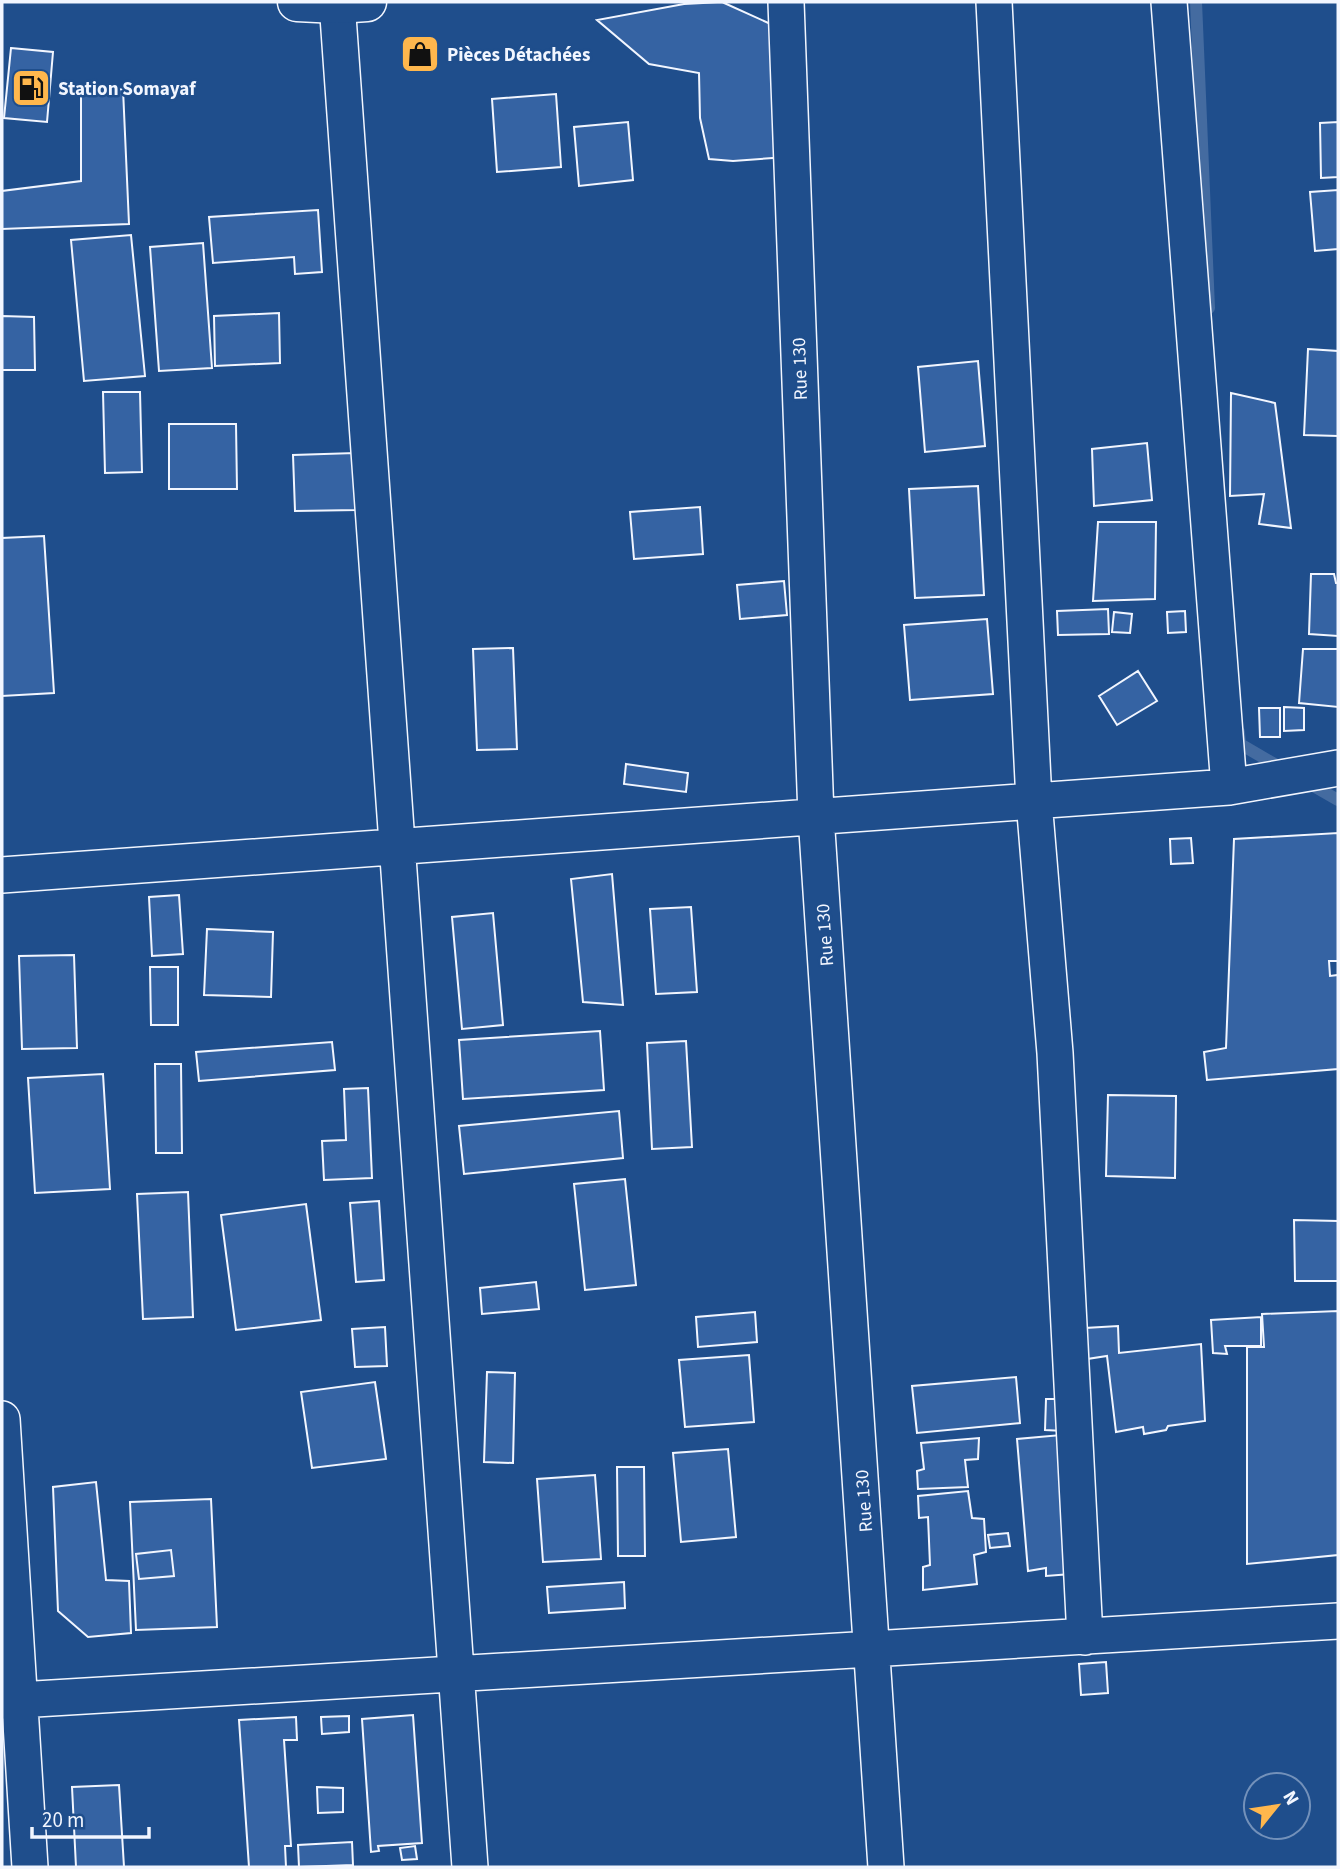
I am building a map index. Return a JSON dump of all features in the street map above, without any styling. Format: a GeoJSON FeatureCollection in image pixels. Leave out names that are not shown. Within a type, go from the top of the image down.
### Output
{"type":"FeatureCollection","features":[{"type":"Feature","properties":{"kind":"main road"},"geometry":{"type":"LineString","coordinates":[[298,2],[347,3]]}},
{"type":"Feature","properties":{"kind":"street","name":"Rue 130"},"geometry":{"type":"LineString","coordinates":[[786,2],[816,816],[887,1867]]}},
{"type":"Feature","properties":{"kind":"street"},"geometry":{"type":"LineString","coordinates":[[994,2],[1034,801],[1055,1053],[1085,1637]]}},
{"type":"Feature","properties":{"kind":"street"},"geometry":{"type":"LineString","coordinates":[[1170,2],[1229,787]]}},
{"type":"Feature","properties":{"kind":"street"},"geometry":{"type":"LineString","coordinates":[[347,3],[397,847],[470,1867]]}},
{"type":"Feature","properties":{"kind":"street"},"geometry":{"type":"LineString","coordinates":[[2,875],[1229,787],[1338,768]]}},
{"type":"Feature","properties":{"kind":"street"},"geometry":{"type":"LineString","coordinates":[[2,1419],[11,1700],[30,1867]]}},
{"type":"Feature","properties":{"kind":"street"},"geometry":{"type":"LineString","coordinates":[[11,1700],[1338,1621]]}},
{"type":"Feature","properties":{"kind":"building"},"geometry":{"type":"Polygon","coordinates":[[[722,2],[775,26],[787,157],[733,161],[709,159],[700,118],[699,73],[649,64],[597,20],[684,4],[722,2]]]}},
{"type":"Feature","properties":{"kind":"building"},"geometry":{"type":"Polygon","coordinates":[[[11,48],[53,52],[47,122],[4,118],[11,48]]]}},
{"type":"Feature","properties":{"kind":"building"},"geometry":{"type":"Polygon","coordinates":[[[123,89],[129,224],[2,229],[2,191],[81,181],[81,94],[123,89]]]}},
{"type":"Feature","properties":{"kind":"building"},"geometry":{"type":"Polygon","coordinates":[[[556,94],[561,167],[497,172],[492,99],[556,94]]]}},
{"type":"Feature","properties":{"kind":"building"},"geometry":{"type":"Polygon","coordinates":[[[628,122],[633,180],[579,186],[574,127],[628,122]]]}},
{"type":"Feature","properties":{"kind":"building"},"geometry":{"type":"Polygon","coordinates":[[[1338,122],[1338,177],[1321,178],[1320,123],[1338,122]]]}},
{"type":"Feature","properties":{"kind":"building"},"geometry":{"type":"Polygon","coordinates":[[[1338,190],[1338,249],[1315,251],[1310,192],[1338,190]]]}},
{"type":"Feature","properties":{"kind":"building"},"geometry":{"type":"Polygon","coordinates":[[[318,210],[322,272],[295,274],[294,257],[213,263],[209,217],[318,210]]]}},
{"type":"Feature","properties":{"kind":"building"},"geometry":{"type":"Polygon","coordinates":[[[131,235],[145,376],[84,381],[71,240],[131,235]]]}},
{"type":"Feature","properties":{"kind":"building"},"geometry":{"type":"Polygon","coordinates":[[[203,243],[212,368],[159,371],[150,247],[203,243]]]}},
{"type":"Feature","properties":{"kind":"building"},"geometry":{"type":"Polygon","coordinates":[[[279,313],[280,363],[215,366],[214,316],[279,313]]]}},
{"type":"Feature","properties":{"kind":"building"},"geometry":{"type":"Polygon","coordinates":[[[2,316],[34,317],[35,370],[2,370],[2,316]]]}},
{"type":"Feature","properties":{"kind":"building"},"geometry":{"type":"Polygon","coordinates":[[[1308,349],[1338,351],[1338,436],[1304,435],[1308,349]]]}},
{"type":"Feature","properties":{"kind":"building"},"geometry":{"type":"Polygon","coordinates":[[[978,361],[985,446],[925,452],[918,367],[978,361]]]}},
{"type":"Feature","properties":{"kind":"building"},"geometry":{"type":"Polygon","coordinates":[[[103,392],[140,392],[142,472],[105,473],[103,392]]]}},
{"type":"Feature","properties":{"kind":"building"},"geometry":{"type":"Polygon","coordinates":[[[1231,393],[1275,403],[1291,528],[1259,524],[1264,494],[1230,496],[1231,393]]]}},
{"type":"Feature","properties":{"kind":"building"},"geometry":{"type":"Polygon","coordinates":[[[169,424],[236,424],[237,489],[169,489],[169,424]]]}},
{"type":"Feature","properties":{"kind":"building"},"geometry":{"type":"Polygon","coordinates":[[[1147,443],[1152,500],[1094,506],[1092,449],[1147,443]]]}},
{"type":"Feature","properties":{"kind":"building"},"geometry":{"type":"Polygon","coordinates":[[[355,453],[357,510],[295,511],[293,455],[355,453]]]}},
{"type":"Feature","properties":{"kind":"building"},"geometry":{"type":"Polygon","coordinates":[[[978,486],[984,595],[915,598],[909,489],[978,486]]]}},
{"type":"Feature","properties":{"kind":"building"},"geometry":{"type":"Polygon","coordinates":[[[700,507],[703,554],[634,559],[630,512],[700,507]]]}},
{"type":"Feature","properties":{"kind":"building"},"geometry":{"type":"Polygon","coordinates":[[[1098,522],[1156,522],[1155,599],[1093,601],[1098,522]]]}},
{"type":"Feature","properties":{"kind":"building"},"geometry":{"type":"Polygon","coordinates":[[[44,536],[54,693],[2,696],[2,538],[44,536]]]}},
{"type":"Feature","properties":{"kind":"building"},"geometry":{"type":"Polygon","coordinates":[[[1311,574],[1334,574],[1338,583],[1338,636],[1309,634],[1311,574]]]}},
{"type":"Feature","properties":{"kind":"building"},"geometry":{"type":"Polygon","coordinates":[[[784,581],[787,615],[740,619],[737,585],[784,581]]]}},
{"type":"Feature","properties":{"kind":"building"},"geometry":{"type":"Polygon","coordinates":[[[1108,609],[1109,634],[1058,635],[1057,611],[1108,609]]]}},
{"type":"Feature","properties":{"kind":"building"},"geometry":{"type":"Polygon","coordinates":[[[1185,611],[1186,632],[1168,633],[1167,612],[1185,611]]]}},
{"type":"Feature","properties":{"kind":"building"},"geometry":{"type":"Polygon","coordinates":[[[1114,612],[1132,614],[1130,633],[1112,632],[1114,612]]]}},
{"type":"Feature","properties":{"kind":"building"},"geometry":{"type":"Polygon","coordinates":[[[987,619],[993,694],[910,700],[904,625],[987,619]]]}},
{"type":"Feature","properties":{"kind":"building"},"geometry":{"type":"Polygon","coordinates":[[[513,648],[517,749],[477,750],[473,649],[513,648]]]}},
{"type":"Feature","properties":{"kind":"building"},"geometry":{"type":"Polygon","coordinates":[[[1303,649],[1338,649],[1338,707],[1299,703],[1303,649]]]}},
{"type":"Feature","properties":{"kind":"building"},"geometry":{"type":"Polygon","coordinates":[[[1138,671],[1157,701],[1117,725],[1099,696],[1138,671]]]}},
{"type":"Feature","properties":{"kind":"building"},"geometry":{"type":"Polygon","coordinates":[[[1284,707],[1304,708],[1304,730],[1284,731],[1284,707]]]}},
{"type":"Feature","properties":{"kind":"building"},"geometry":{"type":"Polygon","coordinates":[[[1259,708],[1280,708],[1280,737],[1260,737],[1259,708]]]}},
{"type":"Feature","properties":{"kind":"building"},"geometry":{"type":"Polygon","coordinates":[[[626,764],[688,773],[686,792],[624,784],[626,764]]]}},
{"type":"Feature","properties":{"kind":"building"},"geometry":{"type":"Polygon","coordinates":[[[1338,833],[1338,961],[1329,961],[1330,976],[1338,975],[1338,1069],[1207,1080],[1204,1052],[1226,1048],[1234,839],[1338,833]]]}},
{"type":"Feature","properties":{"kind":"building"},"geometry":{"type":"Polygon","coordinates":[[[1191,838],[1193,863],[1171,864],[1170,839],[1191,838]]]}},
{"type":"Feature","properties":{"kind":"building"},"geometry":{"type":"Polygon","coordinates":[[[612,874],[623,1005],[583,1002],[571,879],[612,874]]]}},
{"type":"Feature","properties":{"kind":"building"},"geometry":{"type":"Polygon","coordinates":[[[179,895],[183,954],[152,956],[149,897],[179,895]]]}},
{"type":"Feature","properties":{"kind":"building"},"geometry":{"type":"Polygon","coordinates":[[[691,907],[697,992],[656,994],[650,909],[691,907]]]}},
{"type":"Feature","properties":{"kind":"building"},"geometry":{"type":"Polygon","coordinates":[[[493,913],[503,1025],[462,1029],[452,917],[493,913]]]}},
{"type":"Feature","properties":{"kind":"building"},"geometry":{"type":"Polygon","coordinates":[[[207,929],[273,932],[271,997],[204,995],[207,929]]]}},
{"type":"Feature","properties":{"kind":"building"},"geometry":{"type":"Polygon","coordinates":[[[74,955],[77,1048],[22,1049],[19,956],[74,955]]]}},
{"type":"Feature","properties":{"kind":"building"},"geometry":{"type":"Polygon","coordinates":[[[150,967],[178,967],[178,1025],[151,1025],[150,967]]]}},
{"type":"Feature","properties":{"kind":"building"},"geometry":{"type":"Polygon","coordinates":[[[600,1031],[604,1090],[463,1099],[459,1040],[600,1031]]]}},
{"type":"Feature","properties":{"kind":"building"},"geometry":{"type":"Polygon","coordinates":[[[686,1041],[692,1147],[652,1149],[647,1043],[686,1041]]]}},
{"type":"Feature","properties":{"kind":"building"},"geometry":{"type":"Polygon","coordinates":[[[332,1042],[335,1070],[199,1081],[196,1052],[332,1042]]]}},
{"type":"Feature","properties":{"kind":"building"},"geometry":{"type":"Polygon","coordinates":[[[155,1064],[181,1064],[182,1153],[156,1153],[155,1064]]]}},
{"type":"Feature","properties":{"kind":"building"},"geometry":{"type":"Polygon","coordinates":[[[103,1074],[110,1189],[35,1193],[28,1078],[103,1074]]]}},
{"type":"Feature","properties":{"kind":"building"},"geometry":{"type":"Polygon","coordinates":[[[368,1088],[372,1178],[324,1180],[322,1141],[346,1140],[344,1089],[368,1088]]]}},
{"type":"Feature","properties":{"kind":"building"},"geometry":{"type":"Polygon","coordinates":[[[1108,1095],[1176,1096],[1175,1178],[1106,1176],[1108,1095]]]}},
{"type":"Feature","properties":{"kind":"building"},"geometry":{"type":"Polygon","coordinates":[[[619,1111],[623,1158],[464,1174],[459,1126],[619,1111]]]}},
{"type":"Feature","properties":{"kind":"building"},"geometry":{"type":"Polygon","coordinates":[[[625,1179],[636,1285],[585,1290],[574,1184],[625,1179]]]}},
{"type":"Feature","properties":{"kind":"building"},"geometry":{"type":"Polygon","coordinates":[[[188,1192],[193,1317],[143,1319],[137,1194],[188,1192]]]}},
{"type":"Feature","properties":{"kind":"building"},"geometry":{"type":"Polygon","coordinates":[[[379,1201],[384,1280],[356,1282],[350,1203],[379,1201]]]}},
{"type":"Feature","properties":{"kind":"building"},"geometry":{"type":"Polygon","coordinates":[[[306,1204],[321,1320],[236,1330],[221,1215],[306,1204]]]}},
{"type":"Feature","properties":{"kind":"building"},"geometry":{"type":"Polygon","coordinates":[[[1294,1220],[1338,1221],[1338,1281],[1295,1281],[1294,1220]]]}},
{"type":"Feature","properties":{"kind":"building"},"geometry":{"type":"Polygon","coordinates":[[[536,1282],[539,1309],[482,1314],[480,1288],[536,1282]]]}},
{"type":"Feature","properties":{"kind":"building"},"geometry":{"type":"Polygon","coordinates":[[[1338,1311],[1338,1555],[1247,1564],[1247,1347],[1264,1347],[1262,1314],[1338,1311]]]}},
{"type":"Feature","properties":{"kind":"building"},"geometry":{"type":"Polygon","coordinates":[[[755,1312],[757,1342],[698,1347],[696,1317],[755,1312]]]}},
{"type":"Feature","properties":{"kind":"building"},"geometry":{"type":"Polygon","coordinates":[[[1261,1317],[1261,1346],[1225,1346],[1227,1354],[1213,1353],[1211,1320],[1261,1317]]]}},
{"type":"Feature","properties":{"kind":"building"},"geometry":{"type":"Polygon","coordinates":[[[1118,1326],[1119,1353],[1201,1344],[1205,1421],[1168,1426],[1166,1430],[1144,1434],[1143,1427],[1116,1432],[1107,1356],[1087,1359],[1085,1328],[1118,1326]]]}},
{"type":"Feature","properties":{"kind":"building"},"geometry":{"type":"Polygon","coordinates":[[[385,1327],[387,1366],[355,1367],[352,1329],[385,1327]]]}},
{"type":"Feature","properties":{"kind":"building"},"geometry":{"type":"Polygon","coordinates":[[[749,1355],[754,1422],[685,1427],[679,1360],[749,1355]]]}},
{"type":"Feature","properties":{"kind":"building"},"geometry":{"type":"Polygon","coordinates":[[[487,1372],[515,1373],[513,1463],[484,1462],[487,1372]]]}},
{"type":"Feature","properties":{"kind":"building"},"geometry":{"type":"Polygon","coordinates":[[[1016,1377],[1020,1423],[917,1433],[912,1386],[1016,1377]]]}},
{"type":"Feature","properties":{"kind":"building"},"geometry":{"type":"Polygon","coordinates":[[[375,1382],[386,1459],[312,1468],[301,1392],[375,1382]]]}},
{"type":"Feature","properties":{"kind":"building"},"geometry":{"type":"Polygon","coordinates":[[[1046,1399],[1065,1399],[1064,1431],[1045,1430],[1046,1399]]]}},
{"type":"Feature","properties":{"kind":"building"},"geometry":{"type":"Polygon","coordinates":[[[1061,1435],[1071,1574],[1046,1576],[1046,1568],[1028,1571],[1017,1439],[1061,1435]]]}},
{"type":"Feature","properties":{"kind":"building"},"geometry":{"type":"Polygon","coordinates":[[[979,1438],[978,1459],[965,1460],[968,1487],[918,1489],[917,1471],[924,1469],[921,1443],[979,1438]]]}},
{"type":"Feature","properties":{"kind":"building"},"geometry":{"type":"Polygon","coordinates":[[[728,1449],[736,1537],[681,1542],[673,1453],[728,1449]]]}},
{"type":"Feature","properties":{"kind":"building"},"geometry":{"type":"Polygon","coordinates":[[[617,1467],[644,1467],[645,1556],[618,1556],[617,1467]]]}},
{"type":"Feature","properties":{"kind":"building"},"geometry":{"type":"Polygon","coordinates":[[[595,1475],[601,1559],[543,1562],[537,1479],[595,1475]]]}},
{"type":"Feature","properties":{"kind":"building"},"geometry":{"type":"Polygon","coordinates":[[[96,1482],[106,1580],[129,1581],[131,1633],[88,1637],[58,1611],[53,1487],[96,1482]]]}},
{"type":"Feature","properties":{"kind":"building"},"geometry":{"type":"Polygon","coordinates":[[[968,1491],[972,1518],[984,1519],[986,1552],[974,1555],[977,1584],[923,1590],[923,1567],[930,1565],[928,1517],[919,1518],[918,1496],[968,1491]]]}},
{"type":"Feature","properties":{"kind":"building"},"geometry":{"type":"Polygon","coordinates":[[[211,1499],[217,1627],[136,1630],[130,1502],[211,1499]]]}},
{"type":"Feature","properties":{"kind":"building"},"geometry":{"type":"Polygon","coordinates":[[[1008,1533],[1010,1546],[990,1548],[988,1535],[1008,1533]]]}},
{"type":"Feature","properties":{"kind":"building"},"geometry":{"type":"Polygon","coordinates":[[[171,1550],[174,1576],[139,1579],[136,1554],[171,1550]]]}},
{"type":"Feature","properties":{"kind":"building"},"geometry":{"type":"Polygon","coordinates":[[[624,1582],[625,1608],[549,1613],[547,1587],[624,1582]]]}},
{"type":"Feature","properties":{"kind":"building"},"geometry":{"type":"Polygon","coordinates":[[[1106,1662],[1108,1693],[1081,1695],[1079,1664],[1106,1662]]]}},
{"type":"Feature","properties":{"kind":"building"},"geometry":{"type":"Polygon","coordinates":[[[413,1715],[422,1843],[378,1846],[379,1851],[371,1852],[362,1719],[413,1715]]]}},
{"type":"Feature","properties":{"kind":"building"},"geometry":{"type":"Polygon","coordinates":[[[349,1716],[349,1732],[322,1734],[321,1717],[349,1716]]]}},
{"type":"Feature","properties":{"kind":"building"},"geometry":{"type":"Polygon","coordinates":[[[296,1717],[297,1740],[284,1740],[291,1846],[285,1846],[286,1867],[249,1867],[239,1720],[296,1717]]]}},
{"type":"Feature","properties":{"kind":"building"},"geometry":{"type":"Polygon","coordinates":[[[119,1785],[124,1867],[76,1867],[72,1787],[119,1785]]]}},
{"type":"Feature","properties":{"kind":"building"},"geometry":{"type":"Polygon","coordinates":[[[317,1787],[343,1788],[343,1812],[318,1813],[317,1787]]]}},
{"type":"Feature","properties":{"kind":"building"},"geometry":{"type":"Polygon","coordinates":[[[352,1842],[353,1865],[299,1867],[298,1845],[352,1842]]]}},
{"type":"Feature","properties":{"kind":"building"},"geometry":{"type":"Polygon","coordinates":[[[415,1846],[417,1859],[402,1860],[400,1848],[415,1846]]]}},
{"type":"Feature","properties":{"kind":"waterway"},"geometry":{"type":"LineString","coordinates":[[1196,2],[1209,308]]}},
{"type":"Feature","properties":{"kind":"waterway"},"geometry":{"type":"LineString","coordinates":[[1239,732],[1240,744],[1283,769]]}},
{"type":"Feature","properties":{"kind":"waterway"},"geometry":{"type":"LineString","coordinates":[[1305,781],[1338,800]]}},
{"type":"Feature","properties":{"kind":"place","name":"Pièces Détachées"},"geometry":{"type":"Point","coordinates":[420,54]}},
{"type":"Feature","properties":{"kind":"place","name":"Station Somayaf"},"geometry":{"type":"Point","coordinates":[31,88]}}]}
